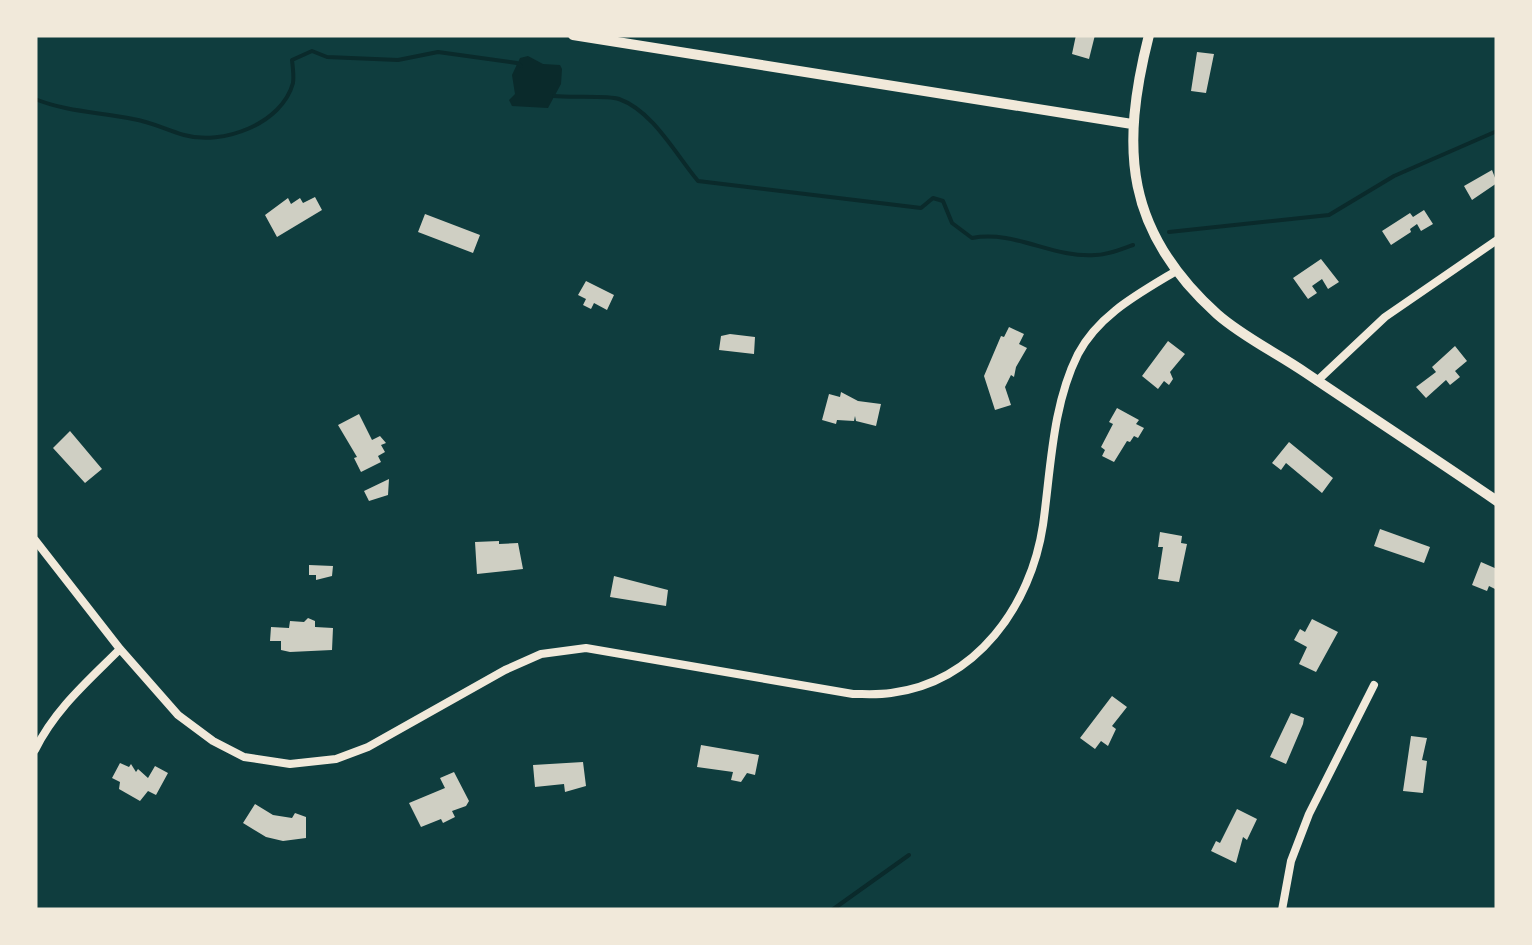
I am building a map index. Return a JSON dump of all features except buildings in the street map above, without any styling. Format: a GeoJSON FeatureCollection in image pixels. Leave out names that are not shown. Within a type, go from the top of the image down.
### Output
{"type":"FeatureCollection","features":[{"type":"Feature","properties":{"kind":"street"},"geometry":{"type":"LineString","coordinates":[[573,35],[1132,124]]}},
{"type":"Feature","properties":{"kind":"street"},"geometry":{"type":"LineString","coordinates":[[1149,35],[1132,124],[1134,170],[1142,207],[1155,238],[1176,271],[1219,316],[1497,501]]}},
{"type":"Feature","properties":{"kind":"street"},"geometry":{"type":"LineString","coordinates":[[1317,380],[1385,317],[1497,240]]}},
{"type":"Feature","properties":{"kind":"street"},"geometry":{"type":"LineString","coordinates":[[35,540],[120,650],[178,715],[213,741],[244,757],[290,764],[336,759],[368,746],[541,654],[586,648],[852,694],[891,694],[950,672],[983,650],[1004,626],[1024,590],[1042,530],[1064,388],[1079,352],[1097,326],[1176,271]]}},
{"type":"Feature","properties":{"kind":"street"},"geometry":{"type":"LineString","coordinates":[[35,750],[64,704],[120,650]]}},
{"type":"Feature","properties":{"kind":"street"},"geometry":{"type":"LineString","coordinates":[[1282,910],[1290,861],[1374,685]]}},
{"type":"Feature","properties":{"kind":"water"},"geometry":{"type":"Polygon","coordinates":[[[528,56],[543,64],[560,65],[562,69],[561,84],[548,108],[512,106],[509,100],[515,94],[512,75],[520,58],[528,56]]]}},
{"type":"Feature","properties":{"kind":"waterway"},"geometry":{"type":"LineString","coordinates":[[35,99],[140,120],[184,135],[216,137],[249,128],[277,110],[293,83],[292,60],[312,51],[327,57],[398,60],[438,52],[521,66]]}},
{"type":"Feature","properties":{"kind":"waterway"},"geometry":{"type":"LineString","coordinates":[[554,96],[613,98],[631,105],[653,123],[698,181],[921,208],[933,198],[943,201],[952,223],[972,238],[1003,238],[1079,255],[1105,254],[1133,245]]}},
{"type":"Feature","properties":{"kind":"waterway"},"geometry":{"type":"LineString","coordinates":[[1169,232],[1329,215],[1394,176],[1497,131]]}},
{"type":"Feature","properties":{"kind":"waterway"},"geometry":{"type":"LineString","coordinates":[[832,910],[909,855]]}}]}
